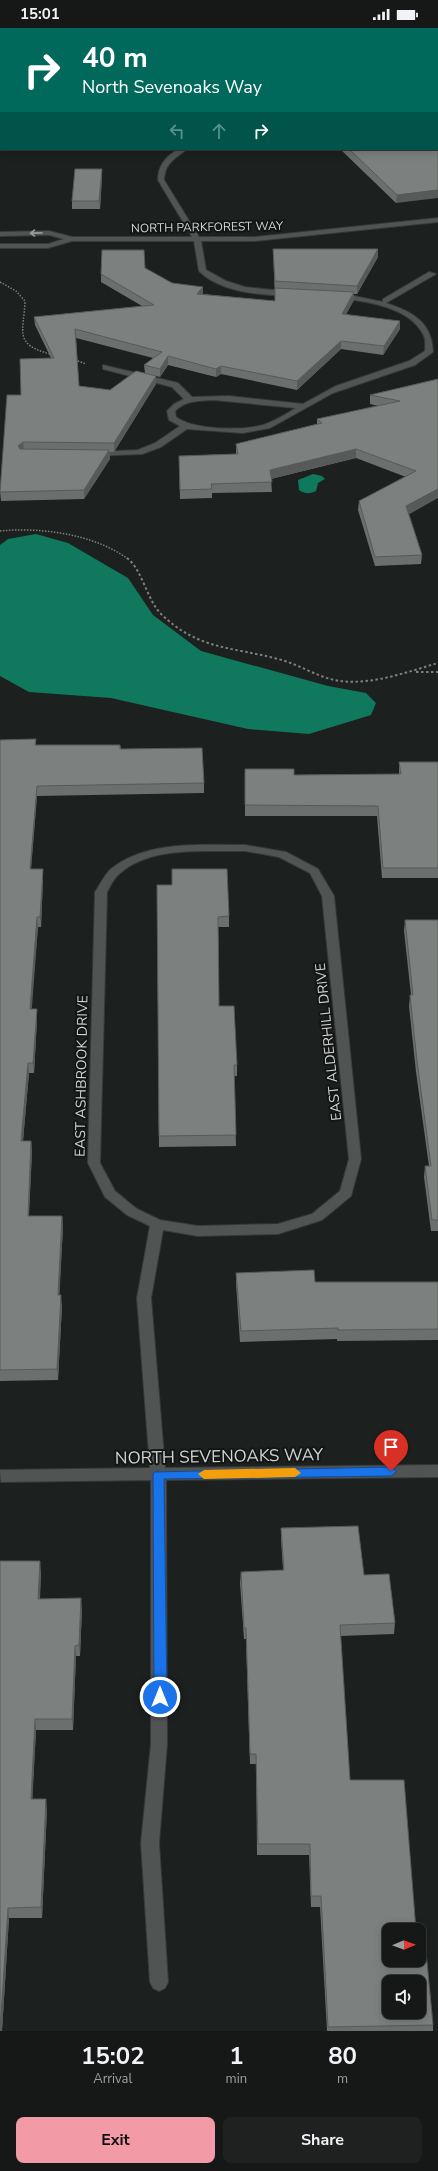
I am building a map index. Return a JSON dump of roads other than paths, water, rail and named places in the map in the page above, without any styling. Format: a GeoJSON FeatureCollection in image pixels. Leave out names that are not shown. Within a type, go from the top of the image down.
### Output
{"type":"FeatureCollection","features":[{"type":"Feature","properties":{"kind":"street"},"geometry":{"type":"LineString","coordinates":[[182,150],[166,161],[161,170],[162,180],[197,240],[203,271],[216,280],[236,288],[271,293],[300,294]]}},
{"type":"Feature","properties":{"kind":"street","name":"NORTH PARKFOREST WAY"},"geometry":{"type":"LineString","coordinates":[[0,246],[48,246],[72,240],[197,240],[277,237],[438,220]]}},
{"type":"Feature","properties":{"kind":"street","name":"NORTH PARKFOREST WAY"},"geometry":{"type":"LineString","coordinates":[[0,234],[49,233],[72,240]]}},
{"type":"Feature","properties":{"kind":"street"},"geometry":{"type":"LineString","coordinates":[[386,301],[432,274]]}},
{"type":"Feature","properties":{"kind":"street"},"geometry":{"type":"LineString","coordinates":[[330,296],[360,297],[386,301],[405,307],[420,315],[431,324]]}},
{"type":"Feature","properties":{"kind":"street"},"geometry":{"type":"LineString","coordinates":[[304,406],[213,398],[190,400],[177,405],[171,411],[172,418],[186,426],[232,431],[254,429],[274,424],[304,406],[339,388],[415,361],[428,353],[437,341],[436,332]]}},
{"type":"Feature","properties":{"kind":"street"},"geometry":{"type":"LineString","coordinates":[[106,367],[175,385],[190,400]]}},
{"type":"Feature","properties":{"kind":"street"},"geometry":{"type":"LineString","coordinates":[[86,454],[139,452],[158,445],[186,426]]}},
{"type":"Feature","properties":{"kind":"street","name":"EAST ALDERHILL DRIVE"},"geometry":{"type":"LineString","coordinates":[[139,857],[179,849],[245,848],[282,854],[314,871],[328,896],[356,1159],[346,1193],[317,1217],[278,1229],[198,1231],[157,1224]]}},
{"type":"Feature","properties":{"kind":"street","name":"EAST ASHBROOK DRIVE"},"geometry":{"type":"LineString","coordinates":[[139,857],[114,872],[101,892],[94,1163],[110,1194],[132,1212],[157,1224]]}},
{"type":"Feature","properties":{"kind":"street"},"geometry":{"type":"LineString","coordinates":[[157,1224],[144,1298],[158,1475],[159,1744],[150,1843],[159,1982]]}},
{"type":"Feature","properties":{"kind":"street","name":"NORTH SEVENOAKS WAY"},"geometry":{"type":"LineString","coordinates":[[0,1476],[438,1471]]}}]}
